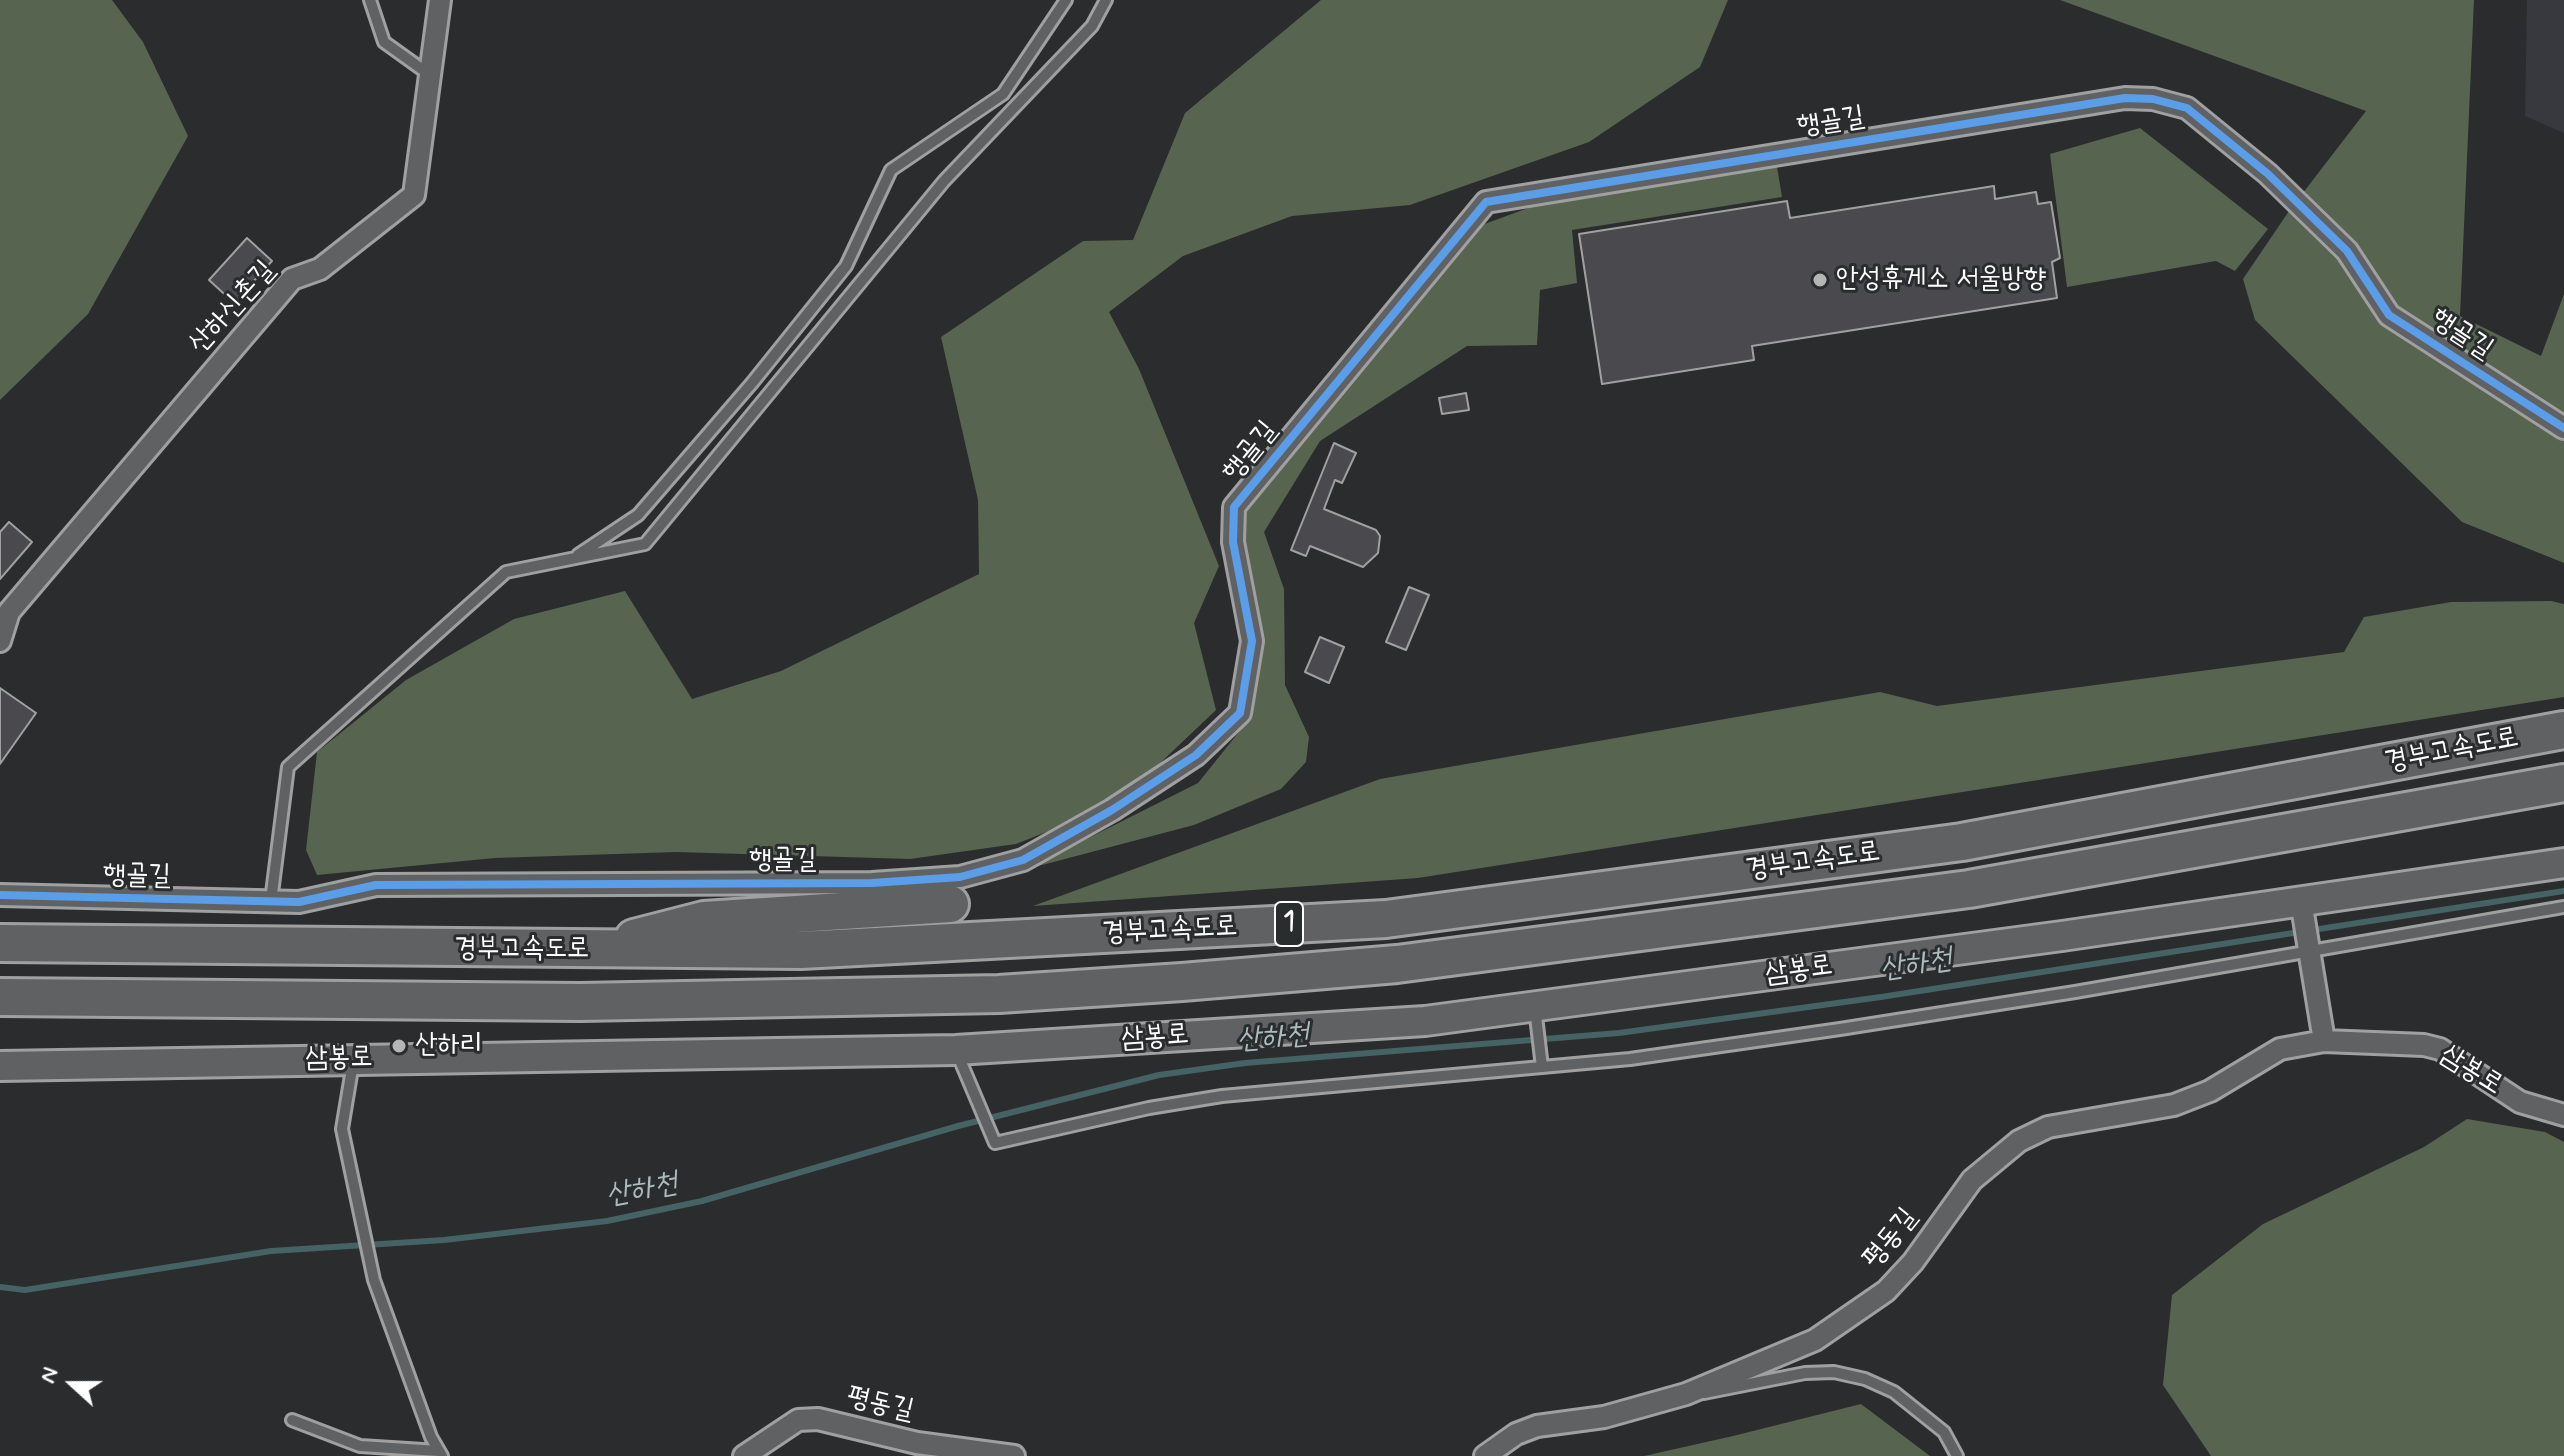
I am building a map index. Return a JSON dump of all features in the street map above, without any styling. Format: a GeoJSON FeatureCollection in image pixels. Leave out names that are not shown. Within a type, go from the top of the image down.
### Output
{"type":"FeatureCollection","features":[{"type":"Feature","properties":{"kind":"highway","name":"경부고속도로"},"geometry":{"type":"LineString","coordinates":[[0,943],[579,951],[801,950],[1386,919],[1962,842],[2564,730]]}},
{"type":"Feature","properties":{"kind":"highway","name":"경부고속도로"},"geometry":{"type":"LineString","coordinates":[[0,997],[580,1002],[999,994],[1213,980],[1397,964],[1969,889],[2564,783]]}},
{"type":"Feature","properties":{"kind":"highway"},"geometry":{"type":"LineString","coordinates":[[579,951],[704,920],[950,904]]}},
{"type":"Feature","properties":{"kind":"main road","name":"삼봉로"},"geometry":{"type":"LineString","coordinates":[[0,1066],[956,1050],[1536,1016],[2564,863]]}},
{"type":"Feature","properties":{"kind":"street","name":"산하신촌길"},"geometry":{"type":"LineString","coordinates":[[0,641],[9,612],[292,279],[320,269],[414,195],[440,0]]}},
{"type":"Feature","properties":{"kind":"street","name":"행골길"},"geometry":{"type":"LineString","coordinates":[[0,895],[299,902],[376,885],[872,883],[960,877],[1023,860],[1112,810],[1196,755],[1240,713],[1252,641],[1233,542],[1234,507],[1486,202],[2125,98],[2153,99],[2187,108],[2268,174],[2347,251],[2389,315],[2564,428]]}},
{"type":"Feature","properties":{"kind":"street"},"geometry":{"type":"LineString","coordinates":[[2301,901],[2324,1041]]}},
{"type":"Feature","properties":{"kind":"street","name":"삼봉로"},"geometry":{"type":"LineString","coordinates":[[2324,1041],[2424,1045],[2440,1049],[2520,1102],[2564,1115]]}},
{"type":"Feature","properties":{"kind":"street","name":"평동길"},"geometry":{"type":"LineString","coordinates":[[1485,1456],[1516,1434],[1537,1426],[1604,1417],[1686,1394],[1815,1340],[1866,1307],[1913,1262],[1972,1180],[1997,1156],[2019,1141],[2048,1127],[2174,1105],[2210,1091],[2280,1049],[2324,1041]]}},
{"type":"Feature","properties":{"kind":"street","name":"평동길"},"geometry":{"type":"LineString","coordinates":[[744,1456],[798,1420],[818,1419],[917,1443],[1014,1456]]}},
{"type":"Feature","properties":{"kind":"lane"},"geometry":{"type":"LineString","coordinates":[[370,0],[384,42],[430,75]]}},
{"type":"Feature","properties":{"kind":"lane"},"geometry":{"type":"LineString","coordinates":[[573,558],[638,515],[752,383],[846,266],[891,170],[1003,94],[1066,0]]}},
{"type":"Feature","properties":{"kind":"lane"},"geometry":{"type":"LineString","coordinates":[[271,901],[288,767],[506,572],[645,544],[944,181],[1092,26],[1106,0]]}},
{"type":"Feature","properties":{"kind":"lane"},"geometry":{"type":"LineString","coordinates":[[956,1050],[995,1143],[1149,1108],[1222,1096],[1630,1059],[1840,1029],[2309,947],[2564,907]]}},
{"type":"Feature","properties":{"kind":"lane"},"geometry":{"type":"LineString","coordinates":[[1536,1016],[1542,1067]]}},
{"type":"Feature","properties":{"kind":"lane"},"geometry":{"type":"LineString","coordinates":[[354,1059],[342,1129],[370,1262],[426,1423],[441,1454]]}},
{"type":"Feature","properties":{"kind":"lane"},"geometry":{"type":"LineString","coordinates":[[1686,1394],[1713,1393],[1805,1373],[1834,1372],[1894,1392],[1944,1432],[1957,1456]]}},
{"type":"Feature","properties":{"kind":"lane"},"geometry":{"type":"LineString","coordinates":[[292,1420],[360,1446],[441,1454]]}},
{"type":"Feature","properties":{"kind":"shaded area"},"geometry":{"type":"Polygon","coordinates":[[[2527,0],[2564,0],[2564,133],[2525,116],[2527,0]]]}},
{"type":"Feature","properties":{"kind":"green space"},"geometry":{"type":"Polygon","coordinates":[[[0,0],[112,0],[143,42],[188,136],[88,314],[0,400],[0,0]]]}},
{"type":"Feature","properties":{"kind":"green space"},"geometry":{"type":"Polygon","coordinates":[[[1321,0],[1728,0],[1700,67],[1589,142],[1410,205],[1292,216],[1183,256],[1109,312],[1139,369],[1219,566],[1194,623],[1216,710],[1117,804],[1016,844],[910,859],[676,852],[495,858],[317,875],[306,850],[317,752],[406,680],[514,619],[625,591],[692,699],[781,671],[979,574],[978,500],[941,337],[1083,241],[1133,240],[1185,113],[1321,0]]]}},
{"type":"Feature","properties":{"kind":"green space"},"geometry":{"type":"Polygon","coordinates":[[[2060,0],[2474,0],[2460,316],[2541,356],[2564,294],[2564,563],[2462,522],[2255,320],[2243,279],[2289,211],[2366,111],[2060,0]]]}},
{"type":"Feature","properties":{"kind":"green space"},"geometry":{"type":"Polygon","coordinates":[[[2140,128],[2268,229],[2235,271],[2216,261],[2067,287],[2050,154],[2140,128]]]}},
{"type":"Feature","properties":{"kind":"green space"},"geometry":{"type":"Polygon","coordinates":[[[1776,161],[1782,197],[1572,230],[1577,283],[1540,290],[1537,345],[1467,346],[1320,441],[1264,532],[1284,589],[1285,685],[1309,737],[1306,762],[1281,789],[1194,825],[1027,869],[1198,783],[1251,717],[1261,627],[1233,542],[1240,545],[1250,492],[1471,229],[1539,204],[1776,161]]]}},
{"type":"Feature","properties":{"kind":"green space"},"geometry":{"type":"Polygon","coordinates":[[[2551,601],[2564,604],[2564,697],[1418,878],[1033,906],[1380,779],[1880,692],[1937,706],[2344,652],[2364,617],[2451,602],[2551,601]]]}},
{"type":"Feature","properties":{"kind":"green space"},"geometry":{"type":"Polygon","coordinates":[[[2467,1119],[2545,1132],[2564,1142],[2564,1456],[2211,1456],[2163,1385],[2172,1295],[2263,1224],[2424,1147],[2467,1119]]]}},
{"type":"Feature","properties":{"kind":"green space"},"geometry":{"type":"Polygon","coordinates":[[[1861,1404],[1930,1456],[1644,1456],[1733,1436],[1861,1404]]]}},
{"type":"Feature","properties":{"kind":"building","name":"안성휴게소 서울방향"},"geometry":{"type":"Polygon","coordinates":[[[1994,186],[1995,199],[2036,192],[2038,204],[2051,202],[2060,258],[2052,262],[2057,298],[1752,346],[1754,360],[1602,384],[1579,234],[1787,201],[1790,218],[1994,186]]]}},
{"type":"Feature","properties":{"kind":"building"},"geometry":{"type":"Polygon","coordinates":[[[247,238],[272,261],[234,303],[209,280],[247,238]]]}},
{"type":"Feature","properties":{"kind":"building"},"geometry":{"type":"Polygon","coordinates":[[[1466,393],[1469,410],[1442,414],[1439,398],[1466,393]]]}},
{"type":"Feature","properties":{"kind":"building"},"geometry":{"type":"Polygon","coordinates":[[[1334,443],[1356,453],[1342,483],[1335,480],[1324,509],[1376,530],[1380,536],[1378,553],[1363,567],[1310,546],[1306,556],[1291,550],[1334,443]]]}},
{"type":"Feature","properties":{"kind":"building"},"geometry":{"type":"Polygon","coordinates":[[[9,522],[32,542],[0,579],[0,532],[9,522]]]}},
{"type":"Feature","properties":{"kind":"building"},"geometry":{"type":"Polygon","coordinates":[[[1409,587],[1429,595],[1406,650],[1386,642],[1409,587]]]}},
{"type":"Feature","properties":{"kind":"building"},"geometry":{"type":"Polygon","coordinates":[[[1320,637],[1344,647],[1329,683],[1305,672],[1320,637]]]}},
{"type":"Feature","properties":{"kind":"building"},"geometry":{"type":"Polygon","coordinates":[[[0,688],[36,713],[0,764],[0,688]]]}},
{"type":"Feature","properties":{"kind":"waterway","name":"산하천"},"geometry":{"type":"LineString","coordinates":[[0,1287],[25,1290],[271,1251],[444,1240],[607,1221],[702,1201],[958,1126],[1159,1075],[1245,1063],[1619,1033],[1881,997],[2564,891]]}},
{"type":"Feature","properties":{"kind":"cycle path"},"geometry":{"type":"LineString","coordinates":[[0,895],[299,902],[376,885],[872,883],[960,877],[1023,860],[1112,810],[1196,755],[1240,713],[1252,641],[1233,542],[1234,507],[1486,202],[2125,98],[2153,99],[2187,108],[2268,174],[2347,251],[2389,315],[2564,428]]}},
{"type":"Feature","properties":{"kind":"place","name":"안성휴게소 서울방향"},"geometry":{"type":"Point","coordinates":[1820,280]}},
{"type":"Feature","properties":{"kind":"place","name":"산하리"},"geometry":{"type":"Point","coordinates":[399,1046]}}]}
